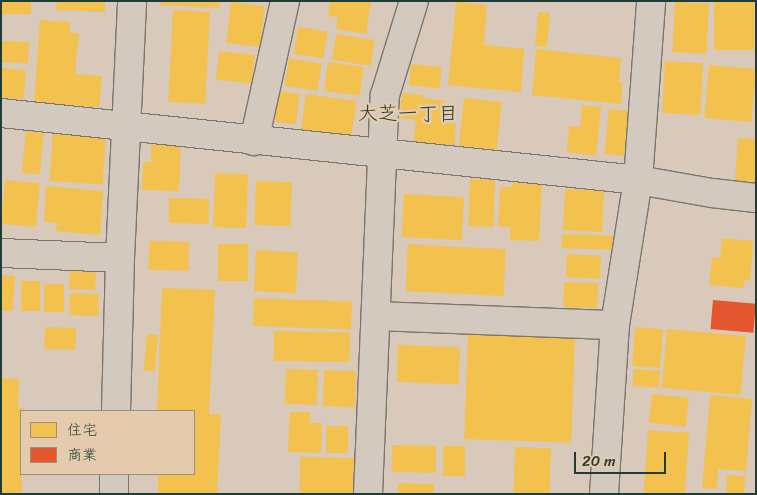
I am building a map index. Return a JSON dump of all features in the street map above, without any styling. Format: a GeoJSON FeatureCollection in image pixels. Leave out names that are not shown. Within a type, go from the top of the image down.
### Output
{"type":"FeatureCollection","features":[{"type":"Feature","properties":{"kind":"street"},"geometry":{"type":"LineString","coordinates":[[116,410],[120,258],[132,1]]}},
{"type":"Feature","properties":{"kind":"street"},"geometry":{"type":"LineString","coordinates":[[254,141],[285,1]]}},
{"type":"Feature","properties":{"kind":"street"},"geometry":{"type":"LineString","coordinates":[[368,494],[385,95],[414,1]]}},
{"type":"Feature","properties":{"kind":"street"},"geometry":{"type":"LineString","coordinates":[[604,494],[615,325],[638,180],[651,1]]}},
{"type":"Feature","properties":{"kind":"street"},"geometry":{"type":"LineString","coordinates":[[1,113],[382,155],[638,180],[712,193],[756,198]]}},
{"type":"Feature","properties":{"kind":"street"},"geometry":{"type":"LineString","coordinates":[[1,253],[120,258]]}},
{"type":"Feature","properties":{"kind":"street"},"geometry":{"type":"LineString","coordinates":[[377,316],[615,325]]}},
{"type":"Feature","properties":{"kind":"street"},"geometry":{"type":"LineString","coordinates":[[114,475],[114,494]]}},
{"type":"Feature","properties":{"kind":"building: 住宅"},"geometry":{"type":"Polygon","coordinates":[[[1,1],[31,1],[31,14],[1,14],[1,1]]]}},
{"type":"Feature","properties":{"kind":"building: 住宅"},"geometry":{"type":"Polygon","coordinates":[[[57,1],[105,1],[105,12],[56,10],[57,1]]]}},
{"type":"Feature","properties":{"kind":"building: 住宅"},"geometry":{"type":"Polygon","coordinates":[[[160,1],[220,1],[219,8],[160,5],[160,1]]]}},
{"type":"Feature","properties":{"kind":"building: 住宅"},"geometry":{"type":"Polygon","coordinates":[[[330,1],[371,1],[366,34],[336,29],[338,17],[328,16],[330,1]]]}},
{"type":"Feature","properties":{"kind":"building: 住宅"},"geometry":{"type":"Polygon","coordinates":[[[714,1],[754,1],[754,50],[714,50],[714,1]]]}},
{"type":"Feature","properties":{"kind":"building: 住宅"},"geometry":{"type":"Polygon","coordinates":[[[231,2],[265,6],[260,47],[226,43],[231,2]]]}},
{"type":"Feature","properties":{"kind":"building: 住宅"},"geometry":{"type":"Polygon","coordinates":[[[456,2],[487,5],[484,45],[524,49],[521,92],[448,85],[456,2]]]}},
{"type":"Feature","properties":{"kind":"building: 住宅"},"geometry":{"type":"Polygon","coordinates":[[[675,2],[709,4],[706,54],[672,52],[675,2]]]}},
{"type":"Feature","properties":{"kind":"building: 住宅"},"geometry":{"type":"Polygon","coordinates":[[[173,10],[210,12],[205,104],[168,102],[173,10]]]}},
{"type":"Feature","properties":{"kind":"building: 住宅"},"geometry":{"type":"Polygon","coordinates":[[[538,12],[550,13],[547,47],[535,46],[538,12]]]}},
{"type":"Feature","properties":{"kind":"building: 住宅"},"geometry":{"type":"Polygon","coordinates":[[[40,20],[70,22],[70,33],[79,33],[75,74],[102,76],[99,107],[34,103],[40,20]]]}},
{"type":"Feature","properties":{"kind":"building: 住宅"},"geometry":{"type":"Polygon","coordinates":[[[298,27],[328,32],[323,58],[294,54],[298,27]]]}},
{"type":"Feature","properties":{"kind":"building: 住宅"},"geometry":{"type":"Polygon","coordinates":[[[336,34],[375,40],[370,66],[332,60],[336,34]]]}},
{"type":"Feature","properties":{"kind":"building: 住宅"},"geometry":{"type":"Polygon","coordinates":[[[1,41],[29,42],[28,63],[1,62],[1,41]]]}},
{"type":"Feature","properties":{"kind":"building: 住宅"},"geometry":{"type":"Polygon","coordinates":[[[536,49],[621,58],[619,82],[623,83],[621,104],[532,95],[536,49]]]}},
{"type":"Feature","properties":{"kind":"building: 住宅"},"geometry":{"type":"Polygon","coordinates":[[[219,51],[255,55],[252,84],[216,80],[219,51]]]}},
{"type":"Feature","properties":{"kind":"building: 住宅"},"geometry":{"type":"Polygon","coordinates":[[[289,58],[322,63],[317,91],[285,86],[289,58]]]}},
{"type":"Feature","properties":{"kind":"building: 住宅"},"geometry":{"type":"Polygon","coordinates":[[[665,61],[703,63],[700,115],[662,113],[665,61]]]}},
{"type":"Feature","properties":{"kind":"building: 住宅"},"geometry":{"type":"Polygon","coordinates":[[[328,62],[364,67],[360,96],[324,91],[328,62]]]}},
{"type":"Feature","properties":{"kind":"building: 住宅"},"geometry":{"type":"Polygon","coordinates":[[[411,64],[442,67],[440,88],[409,85],[411,64]]]}},
{"type":"Feature","properties":{"kind":"building: 住宅"},"geometry":{"type":"Polygon","coordinates":[[[709,65],[756,69],[751,122],[704,118],[709,65]]]}},
{"type":"Feature","properties":{"kind":"building: 住宅"},"geometry":{"type":"Polygon","coordinates":[[[1,68],[26,70],[23,99],[1,97],[1,68]]]}},
{"type":"Feature","properties":{"kind":"building: 住宅"},"geometry":{"type":"Polygon","coordinates":[[[279,91],[300,94],[295,125],[275,122],[279,91]]]}},
{"type":"Feature","properties":{"kind":"building: 住宅"},"geometry":{"type":"Polygon","coordinates":[[[402,93],[423,95],[423,98],[445,101],[443,122],[456,124],[454,151],[413,147],[416,120],[400,118],[402,93]]]}},
{"type":"Feature","properties":{"kind":"building: 住宅"},"geometry":{"type":"Polygon","coordinates":[[[306,94],[357,101],[351,140],[301,133],[306,94]]]}},
{"type":"Feature","properties":{"kind":"building: 住宅"},"geometry":{"type":"Polygon","coordinates":[[[464,98],[502,102],[497,150],[459,146],[464,98]]]}},
{"type":"Feature","properties":{"kind":"building: 住宅"},"geometry":{"type":"Polygon","coordinates":[[[582,105],[601,107],[596,156],[567,152],[569,126],[580,127],[582,105]]]}},
{"type":"Feature","properties":{"kind":"building: 住宅"},"geometry":{"type":"Polygon","coordinates":[[[609,109],[629,111],[624,156],[604,154],[609,109]]]}},
{"type":"Feature","properties":{"kind":"building: 住宅"},"geometry":{"type":"Polygon","coordinates":[[[26,131],[44,133],[40,175],[22,173],[26,131]]]}},
{"type":"Feature","properties":{"kind":"building: 住宅"},"geometry":{"type":"Polygon","coordinates":[[[53,132],[106,136],[102,185],[50,181],[53,132]]]}},
{"type":"Feature","properties":{"kind":"building: 住宅"},"geometry":{"type":"Polygon","coordinates":[[[738,138],[756,139],[756,182],[735,181],[738,138]]]}},
{"type":"Feature","properties":{"kind":"building: 住宅"},"geometry":{"type":"Polygon","coordinates":[[[151,142],[181,143],[179,191],[142,190],[143,162],[151,162],[151,142]]]}},
{"type":"Feature","properties":{"kind":"building: 住宅"},"geometry":{"type":"Polygon","coordinates":[[[215,173],[248,174],[246,228],[213,227],[215,173]]]}},
{"type":"Feature","properties":{"kind":"building: 住宅"},"geometry":{"type":"Polygon","coordinates":[[[513,178],[542,180],[539,241],[510,240],[510,227],[498,226],[500,187],[512,187],[513,178]]]}},
{"type":"Feature","properties":{"kind":"building: 住宅"},"geometry":{"type":"Polygon","coordinates":[[[470,179],[495,180],[493,227],[468,226],[470,179]]]}},
{"type":"Feature","properties":{"kind":"building: 住宅"},"geometry":{"type":"Polygon","coordinates":[[[5,180],[40,183],[36,227],[1,224],[5,180]]]}},
{"type":"Feature","properties":{"kind":"building: 住宅"},"geometry":{"type":"Polygon","coordinates":[[[256,181],[292,182],[290,226],[254,225],[256,181]]]}},
{"type":"Feature","properties":{"kind":"building: 住宅"},"geometry":{"type":"Polygon","coordinates":[[[46,186],[103,191],[100,235],[56,231],[57,223],[44,222],[46,186]]]}},
{"type":"Feature","properties":{"kind":"building: 住宅"},"geometry":{"type":"Polygon","coordinates":[[[565,189],[604,191],[602,232],[563,230],[565,189]]]}},
{"type":"Feature","properties":{"kind":"building: 住宅"},"geometry":{"type":"Polygon","coordinates":[[[404,194],[464,197],[462,240],[402,237],[404,194]]]}},
{"type":"Feature","properties":{"kind":"building: 住宅"},"geometry":{"type":"Polygon","coordinates":[[[169,198],[209,199],[209,224],[169,223],[169,198]]]}},
{"type":"Feature","properties":{"kind":"building: 住宅"},"geometry":{"type":"Polygon","coordinates":[[[562,234],[613,236],[612,250],[562,248],[562,234]]]}},
{"type":"Feature","properties":{"kind":"building: 住宅"},"geometry":{"type":"Polygon","coordinates":[[[722,238],[753,241],[750,281],[744,280],[744,288],[709,285],[712,257],[720,258],[722,238]]]}},
{"type":"Feature","properties":{"kind":"building: 住宅"},"geometry":{"type":"Polygon","coordinates":[[[149,241],[189,242],[188,271],[148,270],[149,241]]]}},
{"type":"Feature","properties":{"kind":"building: 住宅"},"geometry":{"type":"Polygon","coordinates":[[[218,244],[248,244],[248,281],[218,281],[218,244]]]}},
{"type":"Feature","properties":{"kind":"building: 住宅"},"geometry":{"type":"Polygon","coordinates":[[[408,244],[506,249],[503,296],[406,291],[408,244]]]}},
{"type":"Feature","properties":{"kind":"building: 住宅"},"geometry":{"type":"Polygon","coordinates":[[[256,250],[298,252],[296,293],[254,291],[256,250]]]}},
{"type":"Feature","properties":{"kind":"building: 住宅"},"geometry":{"type":"Polygon","coordinates":[[[567,254],[601,256],[600,279],[566,277],[567,254]]]}},
{"type":"Feature","properties":{"kind":"building: 住宅"},"geometry":{"type":"Polygon","coordinates":[[[70,265],[96,266],[95,290],[69,289],[70,265]]]}},
{"type":"Feature","properties":{"kind":"building: 住宅"},"geometry":{"type":"Polygon","coordinates":[[[1,275],[15,276],[13,311],[1,310],[1,275]]]}},
{"type":"Feature","properties":{"kind":"building: 住宅"},"geometry":{"type":"Polygon","coordinates":[[[21,281],[40,281],[40,311],[21,311],[21,281]]]}},
{"type":"Feature","properties":{"kind":"building: 住宅"},"geometry":{"type":"Polygon","coordinates":[[[564,282],[598,283],[597,308],[563,307],[564,282]]]}},
{"type":"Feature","properties":{"kind":"building: 住宅"},"geometry":{"type":"Polygon","coordinates":[[[44,284],[64,284],[64,312],[44,312],[44,284]]]}},
{"type":"Feature","properties":{"kind":"building: 住宅"},"geometry":{"type":"Polygon","coordinates":[[[162,288],[215,290],[209,414],[221,414],[217,494],[158,494],[158,475],[195,475],[195,410],[157,410],[162,288]]]}},
{"type":"Feature","properties":{"kind":"building: 住宅"},"geometry":{"type":"Polygon","coordinates":[[[70,293],[99,294],[98,316],[69,315],[70,293]]]}},
{"type":"Feature","properties":{"kind":"building: 住宅"},"geometry":{"type":"Polygon","coordinates":[[[254,298],[352,301],[351,329],[253,326],[254,298]]]}},
{"type":"Feature","properties":{"kind":"building: 住宅"},"geometry":{"type":"Polygon","coordinates":[[[45,327],[76,328],[75,350],[44,349],[45,327]]]}},
{"type":"Feature","properties":{"kind":"building: 住宅"},"geometry":{"type":"Polygon","coordinates":[[[635,327],[663,329],[660,368],[632,366],[635,327]]]}},
{"type":"Feature","properties":{"kind":"building: 住宅"},"geometry":{"type":"Polygon","coordinates":[[[667,329],[746,336],[741,395],[662,388],[667,329]]]}},
{"type":"Feature","properties":{"kind":"building: 住宅"},"geometry":{"type":"Polygon","coordinates":[[[274,331],[350,332],[349,362],[273,361],[274,331]]]}},
{"type":"Feature","properties":{"kind":"building: 住宅"},"geometry":{"type":"Polygon","coordinates":[[[468,331],[575,335],[571,443],[464,439],[468,331]]]}},
{"type":"Feature","properties":{"kind":"building: 住宅"},"geometry":{"type":"Polygon","coordinates":[[[147,334],[158,335],[155,372],[144,371],[147,334]]]}},
{"type":"Feature","properties":{"kind":"building: 住宅"},"geometry":{"type":"Polygon","coordinates":[[[398,345],[460,347],[459,384],[397,382],[398,345]]]}},
{"type":"Feature","properties":{"kind":"building: 住宅"},"geometry":{"type":"Polygon","coordinates":[[[286,369],[318,370],[317,405],[285,404],[286,369]]]}},
{"type":"Feature","properties":{"kind":"building: 住宅"},"geometry":{"type":"Polygon","coordinates":[[[634,369],[660,371],[659,388],[633,386],[634,369]]]}},
{"type":"Feature","properties":{"kind":"building: 住宅"},"geometry":{"type":"Polygon","coordinates":[[[324,370],[356,371],[355,407],[323,406],[324,370]]]}},
{"type":"Feature","properties":{"kind":"building: 住宅"},"geometry":{"type":"Polygon","coordinates":[[[1,378],[19,379],[18,408],[24,408],[24,410],[20,410],[20,475],[22,475],[22,494],[1,494],[1,378]]]}},
{"type":"Feature","properties":{"kind":"building: 住宅"},"geometry":{"type":"Polygon","coordinates":[[[652,394],[689,398],[686,427],[649,423],[652,394]]]}},
{"type":"Feature","properties":{"kind":"building: 住宅"},"geometry":{"type":"Polygon","coordinates":[[[710,395],[752,399],[746,471],[718,469],[717,489],[702,488],[710,395]]]}},
{"type":"Feature","properties":{"kind":"building: 住宅"},"geometry":{"type":"Polygon","coordinates":[[[290,412],[310,412],[310,423],[322,423],[321,453],[288,452],[290,412]]]}},
{"type":"Feature","properties":{"kind":"building: 住宅"},"geometry":{"type":"Polygon","coordinates":[[[326,426],[348,426],[348,453],[326,453],[326,426]]]}},
{"type":"Feature","properties":{"kind":"building: 住宅"},"geometry":{"type":"Polygon","coordinates":[[[648,430],[689,433],[685,494],[644,494],[648,430]]]}},
{"type":"Feature","properties":{"kind":"building: 住宅"},"geometry":{"type":"Polygon","coordinates":[[[392,445],[436,446],[436,473],[392,472],[392,445]]]}},
{"type":"Feature","properties":{"kind":"building: 住宅"},"geometry":{"type":"Polygon","coordinates":[[[443,446],[465,446],[465,476],[443,476],[443,446]]]}},
{"type":"Feature","properties":{"kind":"building: 住宅"},"geometry":{"type":"Polygon","coordinates":[[[515,447],[551,448],[549,494],[513,494],[515,447]]]}},
{"type":"Feature","properties":{"kind":"building: 住宅"},"geometry":{"type":"Polygon","coordinates":[[[300,457],[354,458],[353,494],[299,494],[300,457]]]}},
{"type":"Feature","properties":{"kind":"building: 住宅"},"geometry":{"type":"Polygon","coordinates":[[[727,475],[745,476],[744,494],[726,494],[727,475]]]}},
{"type":"Feature","properties":{"kind":"building: 住宅"},"geometry":{"type":"Polygon","coordinates":[[[398,483],[434,484],[434,494],[398,494],[398,483]]]}},
{"type":"Feature","properties":{"kind":"building: 商業"},"geometry":{"type":"Polygon","coordinates":[[[713,300],[756,304],[753,333],[710,329],[713,300]]]}},
{"type":"Feature","properties":{"kind":"district","name":"大芝一丁目"},"geometry":{"type":"Point","coordinates":[408,113]}}]}
